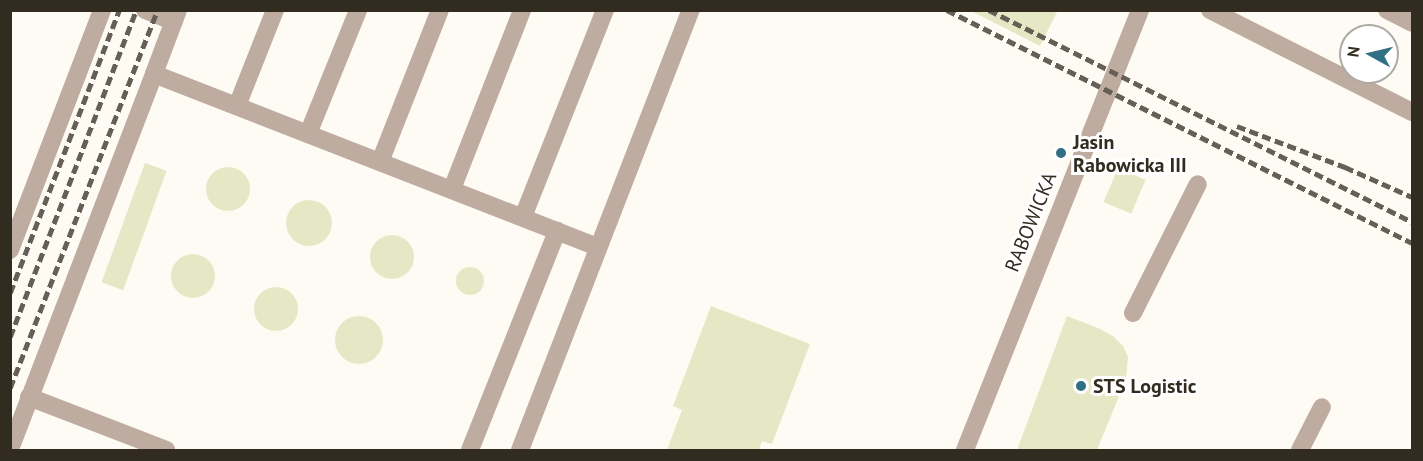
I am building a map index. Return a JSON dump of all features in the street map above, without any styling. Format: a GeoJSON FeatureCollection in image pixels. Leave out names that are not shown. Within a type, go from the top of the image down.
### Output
{"type":"FeatureCollection","features":[{"type":"Feature","properties":{"kind":"street"},"geometry":{"type":"LineString","coordinates":[[10,250],[102,10]]}},
{"type":"Feature","properties":{"kind":"street"},"geometry":{"type":"LineString","coordinates":[[12,444],[176,16],[145,10]]}},
{"type":"Feature","properties":{"kind":"street"},"geometry":{"type":"LineString","coordinates":[[237,106],[275,10]]}},
{"type":"Feature","properties":{"kind":"street"},"geometry":{"type":"LineString","coordinates":[[308,134],[358,10]]}},
{"type":"Feature","properties":{"kind":"street"},"geometry":{"type":"LineString","coordinates":[[380,162],[440,10]]}},
{"type":"Feature","properties":{"kind":"street"},"geometry":{"type":"LineString","coordinates":[[452,189],[522,10]]}},
{"type":"Feature","properties":{"kind":"street"},"geometry":{"type":"LineString","coordinates":[[523,218],[605,10]]}},
{"type":"Feature","properties":{"kind":"street"},"geometry":{"type":"LineString","coordinates":[[520,450],[691,10]]}},
{"type":"Feature","properties":{"kind":"street","name":"RABOWICKA"},"geometry":{"type":"LineString","coordinates":[[965,450],[1140,10]]}},
{"type":"Feature","properties":{"kind":"street"},"geometry":{"type":"LineString","coordinates":[[1209,10],[1413,112]]}},
{"type":"Feature","properties":{"kind":"street"},"geometry":{"type":"LineString","coordinates":[[1387,10],[1413,23]]}},
{"type":"Feature","properties":{"kind":"street"},"geometry":{"type":"LineString","coordinates":[[154,74],[598,246]]}},
{"type":"Feature","properties":{"kind":"street"},"geometry":{"type":"LineString","coordinates":[[1133,313],[1198,184]]}},
{"type":"Feature","properties":{"kind":"street"},"geometry":{"type":"LineString","coordinates":[[470,450],[557,231]]}},
{"type":"Feature","properties":{"kind":"street"},"geometry":{"type":"LineString","coordinates":[[29,397],[166,450]]}},
{"type":"Feature","properties":{"kind":"street"},"geometry":{"type":"LineString","coordinates":[[1300,450],[1322,407]]}},
{"type":"Feature","properties":{"kind":"building"},"geometry":{"type":"Polygon","coordinates":[[[969,10],[1058,10],[1040,46],[969,10]]]}},
{"type":"Feature","properties":{"kind":"building"},"geometry":{"type":"Polygon","coordinates":[[[145,163],[167,171],[123,290],[102,282],[145,163]]]}},
{"type":"Feature","properties":{"kind":"building"},"geometry":{"type":"Polygon","coordinates":[[[228,167],[236,168],[244,173],[249,181],[249,197],[244,205],[236,210],[228,211],[220,210],[212,205],[207,197],[206,189],[207,181],[212,173],[220,168],[228,167]]]}},
{"type":"Feature","properties":{"kind":"building"},"geometry":{"type":"Polygon","coordinates":[[[1118,168],[1146,180],[1131,214],[1104,202],[1118,168]]]}},
{"type":"Feature","properties":{"kind":"building"},"geometry":{"type":"Polygon","coordinates":[[[309,200],[325,207],[332,223],[325,239],[309,246],[293,239],[286,223],[293,207],[309,200]]]}},
{"type":"Feature","properties":{"kind":"building"},"geometry":{"type":"Polygon","coordinates":[[[392,235],[407,242],[414,257],[407,272],[392,279],[377,272],[370,257],[377,242],[392,235]]]}},
{"type":"Feature","properties":{"kind":"building"},"geometry":{"type":"Polygon","coordinates":[[[193,254],[208,261],[215,276],[208,291],[193,298],[178,291],[171,276],[178,261],[193,254]]]}},
{"type":"Feature","properties":{"kind":"building"},"geometry":{"type":"Polygon","coordinates":[[[470,267],[480,271],[484,281],[480,291],[470,295],[460,291],[456,281],[460,271],[470,267]]]}},
{"type":"Feature","properties":{"kind":"building"},"geometry":{"type":"Polygon","coordinates":[[[276,287],[292,293],[298,309],[292,325],[276,331],[260,325],[254,309],[260,293],[276,287]]]}},
{"type":"Feature","properties":{"kind":"building"},"geometry":{"type":"Polygon","coordinates":[[[711,306],[810,344],[772,444],[762,441],[759,450],[667,450],[682,410],[673,406],[711,306]]]}},
{"type":"Feature","properties":{"kind":"building"},"geometry":{"type":"Polygon","coordinates":[[[359,316],[376,323],[383,340],[376,357],[359,364],[342,357],[335,340],[342,323],[359,316]]]}},
{"type":"Feature","properties":{"kind":"building","name":"STS Logistic"},"geometry":{"type":"Polygon","coordinates":[[[1067,316],[1113,336],[1123,346],[1128,357],[1126,379],[1097,450],[1017,450],[1067,316]]]}},
{"type":"Feature","properties":{"kind":"railway"},"geometry":{"type":"LineString","coordinates":[[10,293],[119,10]]}},
{"type":"Feature","properties":{"kind":"railway"},"geometry":{"type":"LineString","coordinates":[[10,337],[136,10]]}},
{"type":"Feature","properties":{"kind":"railway"},"geometry":{"type":"LineString","coordinates":[[10,388],[157,10]]}},
{"type":"Feature","properties":{"kind":"railway"},"geometry":{"type":"LineString","coordinates":[[947,10],[1412,243]]}},
{"type":"Feature","properties":{"kind":"railway"},"geometry":{"type":"LineString","coordinates":[[989,10],[1412,222]]}},
{"type":"Feature","properties":{"kind":"railway"},"geometry":{"type":"LineString","coordinates":[[1237,126],[1345,167],[1412,197]]}},
{"type":"Feature","properties":{"kind":"place","name":"Jasin Rabowicka III"},"geometry":{"type":"Point","coordinates":[1061,153]}},
{"type":"Feature","properties":{"kind":"place","name":"STS Logistic"},"geometry":{"type":"Point","coordinates":[1081,386]}}]}
